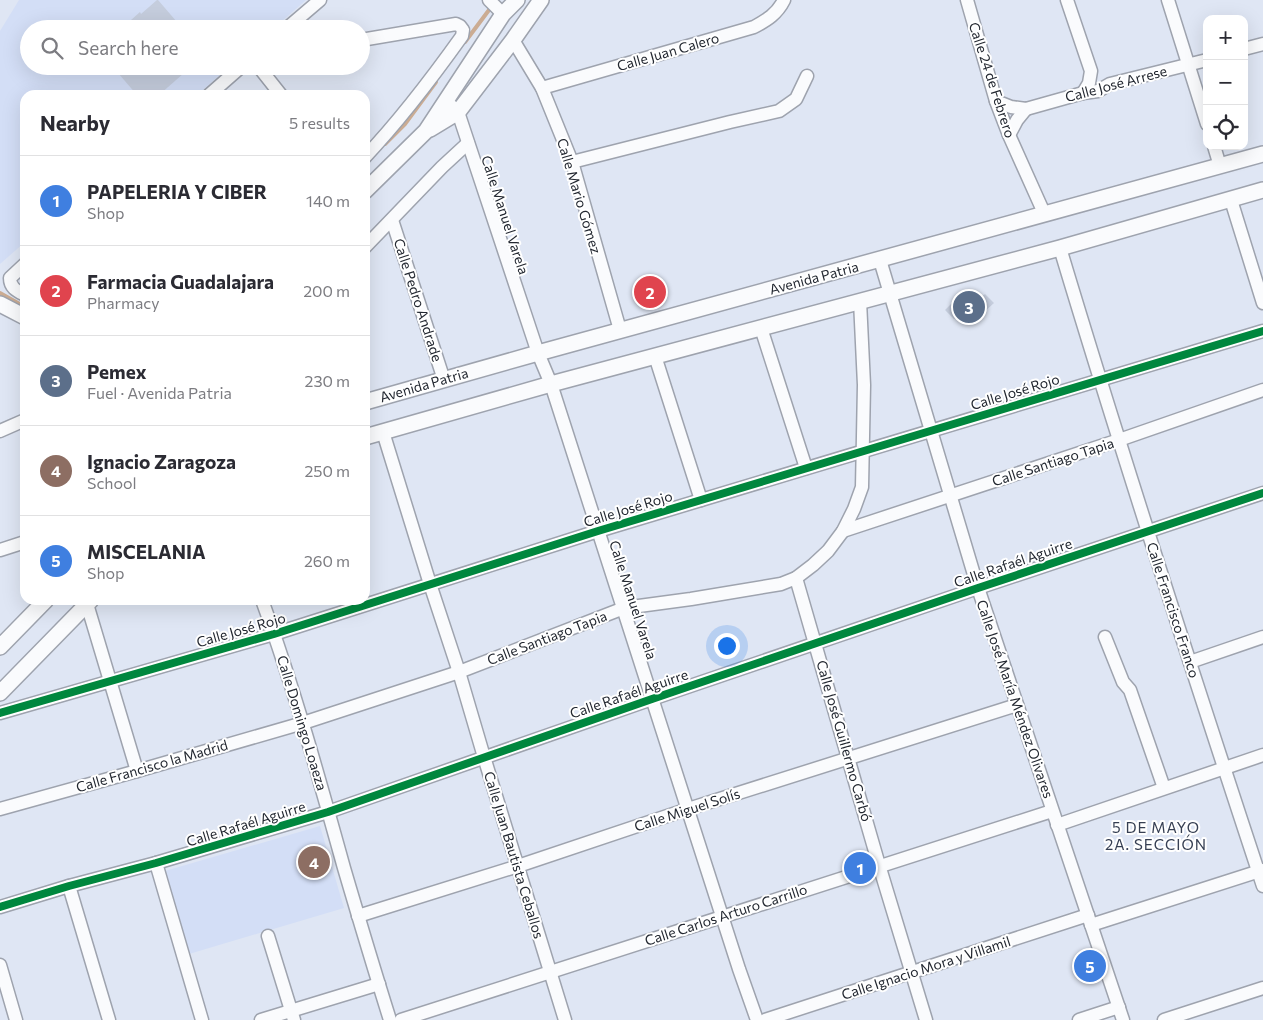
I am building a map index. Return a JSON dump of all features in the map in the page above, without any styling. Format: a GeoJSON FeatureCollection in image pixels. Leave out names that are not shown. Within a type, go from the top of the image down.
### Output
{"type":"FeatureCollection","features":[{"type":"Feature","properties":{"kind":"street"},"geometry":{"type":"LineString","coordinates":[[297,20],[320,0]]}},
{"type":"Feature","properties":{"kind":"street"},"geometry":{"type":"LineString","coordinates":[[370,186],[426,131],[446,101],[496,7],[517,0]]}},
{"type":"Feature","properties":{"kind":"street"},"geometry":{"type":"LineString","coordinates":[[426,131],[458,112],[541,0]]}},
{"type":"Feature","properties":{"kind":"street","name":"Calle Juan Calero"},"geometry":{"type":"LineString","coordinates":[[542,88],[754,27],[768,20],[780,8],[784,0]]}},
{"type":"Feature","properties":{"kind":"street","name":"Calle 24 de Febrero"},"geometry":{"type":"LineString","coordinates":[[967,0],[996,101],[1044,214]]}},
{"type":"Feature","properties":{"kind":"street"},"geometry":{"type":"LineString","coordinates":[[1067,0],[1091,71],[1089,83],[1083,93]]}},
{"type":"Feature","properties":{"kind":"street"},"geometry":{"type":"LineString","coordinates":[[1168,0],[1203,112]]}},
{"type":"Feature","properties":{"kind":"street"},"geometry":{"type":"LineString","coordinates":[[370,38],[456,24],[463,30],[462,36],[438,69],[390,130],[370,152]]}},
{"type":"Feature","properties":{"kind":"street","name":"Calle Mario Gómez"},"geometry":{"type":"LineString","coordinates":[[513,40],[542,88],[572,162],[620,330]]}},
{"type":"Feature","properties":{"kind":"street"},"geometry":{"type":"LineString","coordinates":[[1248,48],[1263,44]]}},
{"type":"Feature","properties":{"kind":"street","name":"Calle José Arrese"},"geometry":{"type":"LineString","coordinates":[[996,101],[1011,107],[1026,108],[1083,93],[1098,91],[1110,84],[1203,61]]}},
{"type":"Feature","properties":{"kind":"street"},"geometry":{"type":"LineString","coordinates":[[1091,71],[1110,84]]}},
{"type":"Feature","properties":{"kind":"street"},"geometry":{"type":"LineString","coordinates":[[215,90],[232,75]]}},
{"type":"Feature","properties":{"kind":"street"},"geometry":{"type":"LineString","coordinates":[[265,75],[276,90]]}},
{"type":"Feature","properties":{"kind":"street"},"geometry":{"type":"LineString","coordinates":[[572,162],[780,111],[796,99],[808,76]]}},
{"type":"Feature","properties":{"kind":"street","name":"Calle Manuel Varela"},"geometry":{"type":"LineString","coordinates":[[446,101],[458,112],[538,353],[551,384],[757,1020]]}},
{"type":"Feature","properties":{"kind":"street"},"geometry":{"type":"LineString","coordinates":[[1010,135],[1017,120],[1026,108]]}},
{"type":"Feature","properties":{"kind":"street"},"geometry":{"type":"LineString","coordinates":[[370,242],[468,142]]}},
{"type":"Feature","properties":{"kind":"street"},"geometry":{"type":"LineString","coordinates":[[1215,150],[1220,166]]}},
{"type":"Feature","properties":{"kind":"street","name":"Avenida Patria"},"geometry":{"type":"LineString","coordinates":[[370,401],[620,330],[1263,154]]}},
{"type":"Feature","properties":{"kind":"street"},"geometry":{"type":"LineString","coordinates":[[370,436],[551,384],[1060,248],[1263,190]]}},
{"type":"Feature","properties":{"kind":"street"},"geometry":{"type":"LineString","coordinates":[[1231,200],[1263,303]]}},
{"type":"Feature","properties":{"kind":"street","name":"Calle Pedro Andrade"},"geometry":{"type":"LineString","coordinates":[[392,220],[444,380]]}},
{"type":"Feature","properties":{"kind":"street","name":"Calle Francisco Franco"},"geometry":{"type":"LineString","coordinates":[[1060,248],[1147,531],[1224,768],[1261,870],[1263,886]]}},
{"type":"Feature","properties":{"kind":"street","name":"Calle José María Méndez Olivares"},"geometry":{"type":"LineString","coordinates":[[880,260],[978,588],[1123,1020]]}},
{"type":"Feature","properties":{"kind":"street"},"geometry":{"type":"LineString","coordinates":[[20,268],[10,278],[12,287],[20,292]]}},
{"type":"Feature","properties":{"kind":"street"},"geometry":{"type":"LineString","coordinates":[[796,578],[828,551],[843,531],[862,487],[864,386],[860,301]]}},
{"type":"Feature","properties":{"kind":"street"},"geometry":{"type":"LineString","coordinates":[[0,304],[20,314]]}},
{"type":"Feature","properties":{"kind":"street"},"geometry":{"type":"LineString","coordinates":[[761,328],[806,468]]}},
{"type":"Feature","properties":{"kind":"street","name":"Calle José Rojo"},"geometry":{"type":"LineString","coordinates":[[370,603],[598,531],[1263,331]]}},
{"type":"Feature","properties":{"kind":"street"},"geometry":{"type":"LineString","coordinates":[[655,356],[701,500]]}},
{"type":"Feature","properties":{"kind":"street","name":"Calle Santiago Tapia"},"geometry":{"type":"LineString","coordinates":[[843,531],[1119,440],[1263,390]]}},
{"type":"Feature","properties":{"kind":"street"},"geometry":{"type":"LineString","coordinates":[[0,432],[20,422]]}},
{"type":"Feature","properties":{"kind":"street","name":"Calle Juan Bautista Ceballos"},"geometry":{"type":"LineString","coordinates":[[383,432],[459,672],[565,1020]]}},
{"type":"Feature","properties":{"kind":"street","name":"Calle Rafaél Aguirre"},"geometry":{"type":"LineString","coordinates":[[0,907],[328,812],[652,699],[1263,493]]}},
{"type":"Feature","properties":{"kind":"street"},"geometry":{"type":"LineString","coordinates":[[0,550],[20,544]]}},
{"type":"Feature","properties":{"kind":"street","name":"Calle Santiago Tapia"},"geometry":{"type":"LineString","coordinates":[[303,723],[459,672],[624,608],[781,584],[796,578]]}},
{"type":"Feature","properties":{"kind":"street","name":"Calle José Guillermo Carbó"},"geometry":{"type":"LineString","coordinates":[[796,578],[879,866],[926,1020]]}},
{"type":"Feature","properties":{"kind":"street"},"geometry":{"type":"LineString","coordinates":[[0,647],[41,605]]}},
{"type":"Feature","properties":{"kind":"street"},"geometry":{"type":"LineString","coordinates":[[0,693],[86,605]]}},
{"type":"Feature","properties":{"kind":"street"},"geometry":{"type":"LineString","coordinates":[[90,605],[110,681],[138,771]]}},
{"type":"Feature","properties":{"kind":"street","name":"Calle Domingo Loaeza"},"geometry":{"type":"LineString","coordinates":[[264,605],[303,723],[390,1020]]}},
{"type":"Feature","properties":{"kind":"street","name":"Calle José Rojo"},"geometry":{"type":"LineString","coordinates":[[0,713],[274,634],[364,605]]}},
{"type":"Feature","properties":{"kind":"street"},"geometry":{"type":"LineString","coordinates":[[0,634],[21,626]]}},
{"type":"Feature","properties":{"kind":"street"},"geometry":{"type":"LineString","coordinates":[[1190,662],[1263,637]]}},
{"type":"Feature","properties":{"kind":"street"},"geometry":{"type":"LineString","coordinates":[[1106,638],[1123,682],[1130,690],[1164,788]]}},
{"type":"Feature","properties":{"kind":"street","name":"Calle Miguel Solís"},"geometry":{"type":"LineString","coordinates":[[358,916],[1017,705]]}},
{"type":"Feature","properties":{"kind":"street","name":"Calle Francisco la Madrid"},"geometry":{"type":"LineString","coordinates":[[0,809],[303,723]]}},
{"type":"Feature","properties":{"kind":"street"},"geometry":{"type":"LineString","coordinates":[[1057,825],[1263,755]]}},
{"type":"Feature","properties":{"kind":"street","name":"Calle Carlos Arturo Carrillo"},"geometry":{"type":"LineString","coordinates":[[401,1020],[1052,811]]}},
{"type":"Feature","properties":{"kind":"street"},"geometry":{"type":"LineString","coordinates":[[156,863],[202,1020]]}},
{"type":"Feature","properties":{"kind":"street","name":"Calle Ignacio Mora y Villamil"},"geometry":{"type":"LineString","coordinates":[[765,1020],[912,973],[1261,870]]}},
{"type":"Feature","properties":{"kind":"street"},"geometry":{"type":"LineString","coordinates":[[69,886],[109,1020]]}},
{"type":"Feature","properties":{"kind":"street"},"geometry":{"type":"LineString","coordinates":[[268,936],[293,1015]]}},
{"type":"Feature","properties":{"kind":"street"},"geometry":{"type":"LineString","coordinates":[[0,965],[16,1020]]}},
{"type":"Feature","properties":{"kind":"street"},"geometry":{"type":"LineString","coordinates":[[261,1020],[293,1015],[379,984]]}},
{"type":"Feature","properties":{"kind":"street"},"geometry":{"type":"LineString","coordinates":[[1164,1020],[1263,988]]}},
{"type":"Feature","properties":{"kind":"street"},"geometry":{"type":"LineString","coordinates":[[1079,1020],[1119,1007]]}},
{"type":"Feature","properties":{"kind":"shaded area"},"geometry":{"type":"Polygon","coordinates":[[[19,0],[306,0],[283,20],[20,20],[20,75],[220,75],[203,90],[20,90],[20,246],[0,264],[0,31],[19,0]]]}},
{"type":"Feature","properties":{"kind":"shaded area"},"geometry":{"type":"Polygon","coordinates":[[[320,826],[344,908],[189,954],[165,871],[320,826]]]}},
{"type":"Feature","properties":{"kind":"building"},"geometry":{"type":"Polygon","coordinates":[[[158,0],[175,20],[131,20],[140,12],[141,14],[158,0]]]}},
{"type":"Feature","properties":{"kind":"building"},"geometry":{"type":"Polygon","coordinates":[[[120,75],[182,75],[165,90],[133,90],[120,75]]]}},
{"type":"Feature","properties":{"kind":"building"},"geometry":{"type":"Polygon","coordinates":[[[985,294],[994,303],[983,313],[978,308],[968,317],[963,311],[954,319],[945,310],[955,300],[960,306],[970,296],[976,302],[985,294]]]}},
{"type":"Feature","properties":{"kind":"waterway"},"geometry":{"type":"LineString","coordinates":[[465,42],[492,6]]}},
{"type":"Feature","properties":{"kind":"waterway"},"geometry":{"type":"LineString","coordinates":[[385,144],[405,124],[436,82]]}},
{"type":"Feature","properties":{"kind":"waterway"},"geometry":{"type":"LineString","coordinates":[[0,293],[20,304]]}},
{"type":"Feature","properties":{"kind":"cycle path"},"geometry":{"type":"LineString","coordinates":[[370,603],[598,531],[1263,331]]}},
{"type":"Feature","properties":{"kind":"cycle path"},"geometry":{"type":"LineString","coordinates":[[0,907],[328,812],[652,699],[1263,493]]}},
{"type":"Feature","properties":{"kind":"cycle path"},"geometry":{"type":"LineString","coordinates":[[0,713],[274,634],[365,605]]}},
{"type":"Feature","properties":{"kind":"place","name":"Farmacia Guadalajara"},"geometry":{"type":"Point","coordinates":[650,292]}},
{"type":"Feature","properties":{"kind":"place","name":"Pemex"},"geometry":{"type":"Point","coordinates":[969,307]}},
{"type":"Feature","properties":{"kind":"place","name":"Ignacio Zaragoza"},"geometry":{"type":"Point","coordinates":[314,862]}},
{"type":"Feature","properties":{"kind":"place","name":"PAPELERIA Y CIBER"},"geometry":{"type":"Point","coordinates":[860,868]}},
{"type":"Feature","properties":{"kind":"place","name":"MISCELANIA"},"geometry":{"type":"Point","coordinates":[1090,966]}},
{"type":"Feature","properties":{"kind":"district","name":"5 DE MAYO 2A. SECCIÓN"},"geometry":{"type":"Point","coordinates":[1156,836]}}]}
